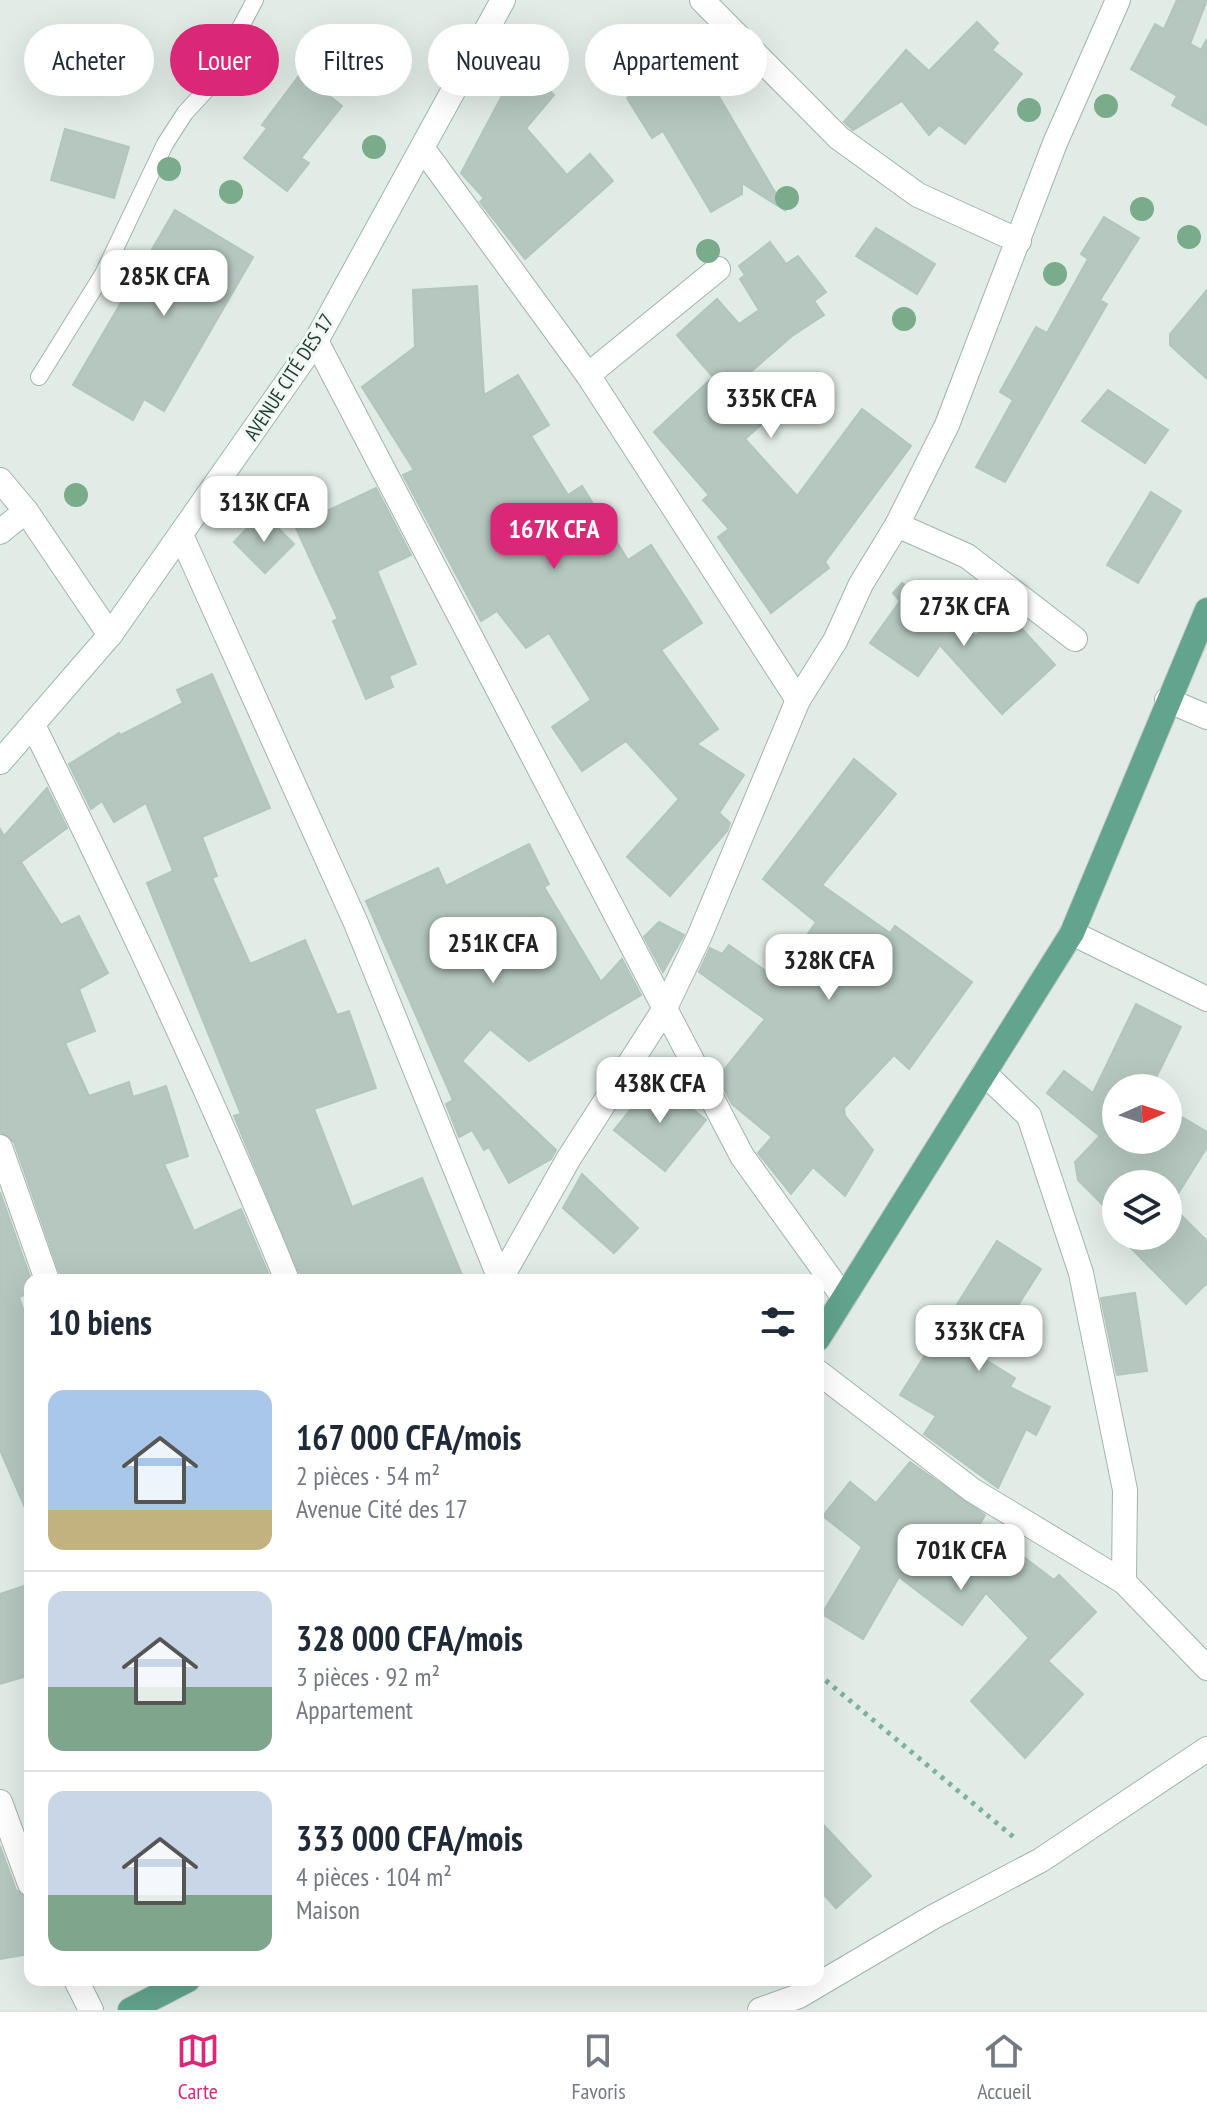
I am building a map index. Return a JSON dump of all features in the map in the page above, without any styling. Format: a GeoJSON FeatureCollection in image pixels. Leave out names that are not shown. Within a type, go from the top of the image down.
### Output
{"type":"FeatureCollection","features":[{"type":"Feature","properties":{"kind":"main road"},"geometry":{"type":"LineString","coordinates":[[824,1330],[1072,933],[1121,822],[1167,700],[1207,610]]}},
{"type":"Feature","properties":{"kind":"main road"},"geometry":{"type":"LineString","coordinates":[[130,2010],[177,1986]]}},
{"type":"Feature","properties":{"kind":"street","name":"AVENUE CITÉ DES 17"},"geometry":{"type":"LineString","coordinates":[[0,762],[110,635],[316,341],[503,0]]}},
{"type":"Feature","properties":{"kind":"street"},"geometry":{"type":"LineString","coordinates":[[702,0],[839,138],[918,195],[1019,241]]}},
{"type":"Feature","properties":{"kind":"street"},"geometry":{"type":"LineString","coordinates":[[503,1274],[569,1158],[664,1010],[699,937],[798,700],[897,525],[947,425],[1055,143],[1118,0]]}},
{"type":"Feature","properties":{"kind":"street"},"geometry":{"type":"LineString","coordinates":[[423,149],[588,375],[798,700]]}},
{"type":"Feature","properties":{"kind":"street"},"geometry":{"type":"LineString","coordinates":[[588,375],[718,269]]}},
{"type":"Feature","properties":{"kind":"street"},"geometry":{"type":"LineString","coordinates":[[316,341],[474,637],[742,1156],[844,1298]]}},
{"type":"Feature","properties":{"kind":"street"},"geometry":{"type":"LineString","coordinates":[[0,480],[26,511],[110,635]]}},
{"type":"Feature","properties":{"kind":"street"},"geometry":{"type":"LineString","coordinates":[[0,532],[26,511]]}},
{"type":"Feature","properties":{"kind":"street"},"geometry":{"type":"LineString","coordinates":[[897,525],[967,556],[1075,639]]}},
{"type":"Feature","properties":{"kind":"street"},"geometry":{"type":"LineString","coordinates":[[181,535],[356,923],[498,1274]]}},
{"type":"Feature","properties":{"kind":"street"},"geometry":{"type":"LineString","coordinates":[[1167,700],[1207,715]]}},
{"type":"Feature","properties":{"kind":"street"},"geometry":{"type":"LineString","coordinates":[[33,725],[120,902],[222,1125],[284,1274]]}},
{"type":"Feature","properties":{"kind":"street"},"geometry":{"type":"LineString","coordinates":[[1072,933],[1207,999]]}},
{"type":"Feature","properties":{"kind":"street"},"geometry":{"type":"LineString","coordinates":[[984,1073],[1029,1116],[1081,1273],[1125,1490],[1124,1582]]}},
{"type":"Feature","properties":{"kind":"street"},"geometry":{"type":"LineString","coordinates":[[0,1147],[45,1274]]}},
{"type":"Feature","properties":{"kind":"street"},"geometry":{"type":"LineString","coordinates":[[824,1377],[972,1490],[1124,1582],[1207,1668]]}},
{"type":"Feature","properties":{"kind":"street"},"geometry":{"type":"LineString","coordinates":[[824,1972],[1041,1860],[1207,1749]]}},
{"type":"Feature","properties":{"kind":"street"},"geometry":{"type":"LineString","coordinates":[[0,1802],[24,1868]]}},
{"type":"Feature","properties":{"kind":"street"},"geometry":{"type":"LineString","coordinates":[[79,1986],[91,2010]]}},
{"type":"Feature","properties":{"kind":"street"},"geometry":{"type":"LineString","coordinates":[[760,2010],[792,1988]]}},
{"type":"Feature","properties":{"kind":"lane"},"geometry":{"type":"LineString","coordinates":[[39,377],[103,274],[165,144],[185,113],[208,88],[255,0]]}},
{"type":"Feature","properties":{"kind":"path"},"geometry":{"type":"LineString","coordinates":[[824,1679],[1041,1860]]}},
{"type":"Feature","properties":{"kind":"building"},"geometry":{"type":"Polygon","coordinates":[[[1177,0],[1207,0],[1190,44],[1201,50],[1207,39],[1207,125],[1172,105],[1177,96],[1131,69],[1155,24],[1164,29],[1177,0]]]}},
{"type":"Feature","properties":{"kind":"building"},"geometry":{"type":"Polygon","coordinates":[[[977,22],[998,43],[992,50],[1022,74],[965,144],[939,125],[929,135],[902,101],[853,130],[844,122],[906,50],[929,71],[977,22]]]}},
{"type":"Feature","properties":{"kind":"building"},"geometry":{"type":"Polygon","coordinates":[[[295,81],[295,96],[330,96],[342,106],[301,158],[309,163],[287,191],[244,158],[267,128],[262,125],[295,81]]]}},
{"type":"Feature","properties":{"kind":"building"},"geometry":{"type":"Polygon","coordinates":[[[502,96],[553,96],[526,128],[567,175],[590,154],[613,181],[525,259],[480,202],[484,198],[461,173],[502,96]]]}},
{"type":"Feature","properties":{"kind":"building"},"geometry":{"type":"Polygon","coordinates":[[[719,96],[786,211],[742,183],[742,194],[711,212],[663,131],[652,138],[627,98],[719,96]]]}},
{"type":"Feature","properties":{"kind":"building"},"geometry":{"type":"Polygon","coordinates":[[[65,129],[129,147],[114,198],[51,180],[65,129]]]}},
{"type":"Feature","properties":{"kind":"building"},"geometry":{"type":"Polygon","coordinates":[[[175,210],[253,257],[164,411],[144,399],[133,420],[73,385],[175,210]]]}},
{"type":"Feature","properties":{"kind":"building"},"geometry":{"type":"Polygon","coordinates":[[[1104,217],[1139,238],[1100,300],[1107,304],[1005,482],[976,467],[1013,400],[1000,392],[1036,327],[1047,333],[1088,259],[1081,254],[1104,217]]]}},
{"type":"Feature","properties":{"kind":"building"},"geometry":{"type":"Polygon","coordinates":[[[876,228],[935,264],[917,294],[856,256],[876,228]]]}},
{"type":"Feature","properties":{"kind":"building"},"geometry":{"type":"Polygon","coordinates":[[[770,242],[786,264],[798,256],[826,292],[814,301],[824,315],[792,336],[739,382],[770,417],[745,439],[797,496],[862,409],[911,446],[825,562],[829,568],[771,613],[718,537],[729,529],[703,500],[709,495],[654,432],[713,377],[677,335],[717,299],[739,324],[759,310],[740,279],[745,275],[739,266],[770,242]]]}},
{"type":"Feature","properties":{"kind":"building"},"geometry":{"type":"Polygon","coordinates":[[[477,286],[484,395],[518,375],[549,425],[531,436],[568,495],[582,486],[628,560],[651,545],[702,623],[661,650],[718,729],[697,744],[744,775],[719,813],[730,823],[727,831],[670,896],[627,857],[679,799],[626,741],[582,771],[552,727],[591,700],[549,633],[526,648],[497,611],[481,621],[403,475],[414,470],[362,387],[415,347],[413,290],[477,286]]]}},
{"type":"Feature","properties":{"kind":"building"},"geometry":{"type":"Polygon","coordinates":[[[1207,290],[1207,379],[1170,345],[1170,334],[1207,290]]]}},
{"type":"Feature","properties":{"kind":"building"},"geometry":{"type":"Polygon","coordinates":[[[1108,390],[1168,430],[1145,463],[1082,421],[1108,390]]]}},
{"type":"Feature","properties":{"kind":"building"},"geometry":{"type":"Polygon","coordinates":[[[376,488],[411,555],[377,571],[416,664],[389,676],[393,687],[366,699],[333,621],[338,619],[295,526],[376,488]]]}},
{"type":"Feature","properties":{"kind":"building"},"geometry":{"type":"Polygon","coordinates":[[[1151,492],[1181,511],[1138,583],[1107,565],[1151,492]]]}},
{"type":"Feature","properties":{"kind":"building"},"geometry":{"type":"Polygon","coordinates":[[[256,519],[266,529],[272,522],[294,544],[265,573],[234,542],[256,519]]]}},
{"type":"Feature","properties":{"kind":"building"},"geometry":{"type":"Polygon","coordinates":[[[902,583],[976,636],[1004,609],[1055,665],[1002,714],[940,645],[918,676],[870,643],[900,601],[893,593],[902,583]]]}},
{"type":"Feature","properties":{"kind":"building"},"geometry":{"type":"Polygon","coordinates":[[[212,674],[270,808],[202,837],[217,876],[212,878],[250,964],[305,940],[337,1015],[349,1011],[376,1088],[314,1109],[352,1207],[422,1178],[462,1274],[300,1274],[234,1116],[241,1114],[147,883],[173,871],[146,803],[114,822],[102,801],[91,809],[69,764],[119,733],[121,735],[183,703],[177,690],[212,674]]]}},
{"type":"Feature","properties":{"kind":"building"},"geometry":{"type":"Polygon","coordinates":[[[854,759],[896,794],[822,885],[890,933],[895,926],[972,982],[909,1069],[894,1055],[844,1108],[845,1116],[873,1150],[845,1196],[813,1167],[791,1194],[758,1153],[772,1137],[732,1104],[718,1077],[765,1019],[699,972],[710,948],[722,954],[729,945],[777,979],[816,922],[763,879],[854,759]]]}},
{"type":"Feature","properties":{"kind":"building"},"geometry":{"type":"Polygon","coordinates":[[[47,788],[67,828],[21,862],[61,925],[79,916],[108,973],[79,989],[95,1031],[65,1043],[89,1096],[129,1082],[133,1097],[166,1086],[188,1156],[164,1164],[194,1231],[241,1209],[268,1274],[60,1274],[14,1142],[0,1132],[0,829],[4,836],[47,788]]]}},
{"type":"Feature","properties":{"kind":"building"},"geometry":{"type":"Polygon","coordinates":[[[529,844],[549,884],[544,887],[601,982],[622,959],[641,995],[529,1061],[490,1029],[462,1061],[556,1150],[551,1159],[509,1183],[489,1147],[484,1150],[472,1130],[459,1137],[446,1104],[453,1100],[366,901],[438,868],[446,886],[529,844]]]}},
{"type":"Feature","properties":{"kind":"building"},"geometry":{"type":"Polygon","coordinates":[[[659,922],[684,935],[663,972],[644,937],[659,922]]]}},
{"type":"Feature","properties":{"kind":"building"},"geometry":{"type":"Polygon","coordinates":[[[1136,1004],[1181,1027],[1158,1074],[1102,1074],[1136,1004]]]}},
{"type":"Feature","properties":{"kind":"building"},"geometry":{"type":"Polygon","coordinates":[[[1064,1071],[1093,1093],[1102,1074],[1102,1154],[1182,1154],[1182,1117],[1207,1132],[1207,1147],[1182,1187],[1182,1170],[1102,1170],[1102,1204],[1078,1180],[1075,1162],[1100,1136],[1047,1093],[1064,1071]]]}},
{"type":"Feature","properties":{"kind":"building"},"geometry":{"type":"Polygon","coordinates":[[[655,1079],[706,1120],[665,1171],[614,1130],[655,1079]]]}},
{"type":"Feature","properties":{"kind":"building"},"geometry":{"type":"Polygon","coordinates":[[[582,1174],[638,1228],[614,1253],[563,1208],[582,1174]]]}},
{"type":"Feature","properties":{"kind":"building"},"geometry":{"type":"Polygon","coordinates":[[[0,1192],[29,1274],[24,1274],[24,1295],[19,1297],[24,1312],[24,1505],[0,1450],[0,1192]]]}},
{"type":"Feature","properties":{"kind":"building"},"geometry":{"type":"Polygon","coordinates":[[[1182,1216],[1207,1241],[1207,1283],[1186,1304],[1133,1250],[1182,1250],[1182,1216]]]}},
{"type":"Feature","properties":{"kind":"building"},"geometry":{"type":"Polygon","coordinates":[[[997,1241],[1041,1269],[984,1359],[1015,1378],[1010,1387],[1050,1407],[1036,1435],[1026,1429],[998,1488],[924,1434],[936,1416],[900,1395],[997,1241]]]}},
{"type":"Feature","properties":{"kind":"building"},"geometry":{"type":"Polygon","coordinates":[[[1135,1293],[1147,1371],[1117,1375],[1101,1298],[1135,1293]]]}},
{"type":"Feature","properties":{"kind":"building"},"geometry":{"type":"Polygon","coordinates":[[[910,1462],[985,1515],[980,1524],[1054,1580],[1059,1575],[1096,1612],[1048,1661],[1083,1694],[1025,1758],[971,1701],[1029,1638],[986,1593],[962,1625],[899,1577],[863,1639],[824,1615],[862,1547],[824,1515],[850,1482],[876,1503],[910,1462]]]}},
{"type":"Feature","properties":{"kind":"building"},"geometry":{"type":"Polygon","coordinates":[[[24,1586],[24,1677],[0,1684],[0,1594],[24,1586]]]}},
{"type":"Feature","properties":{"kind":"building"},"geometry":{"type":"Polygon","coordinates":[[[824,1825],[871,1876],[836,1908],[824,1895],[824,1825]]]}},
{"type":"Feature","properties":{"kind":"building"},"geometry":{"type":"Polygon","coordinates":[[[0,1846],[16,1890],[24,1895],[24,1955],[0,1959],[0,1846]]]}}]}
